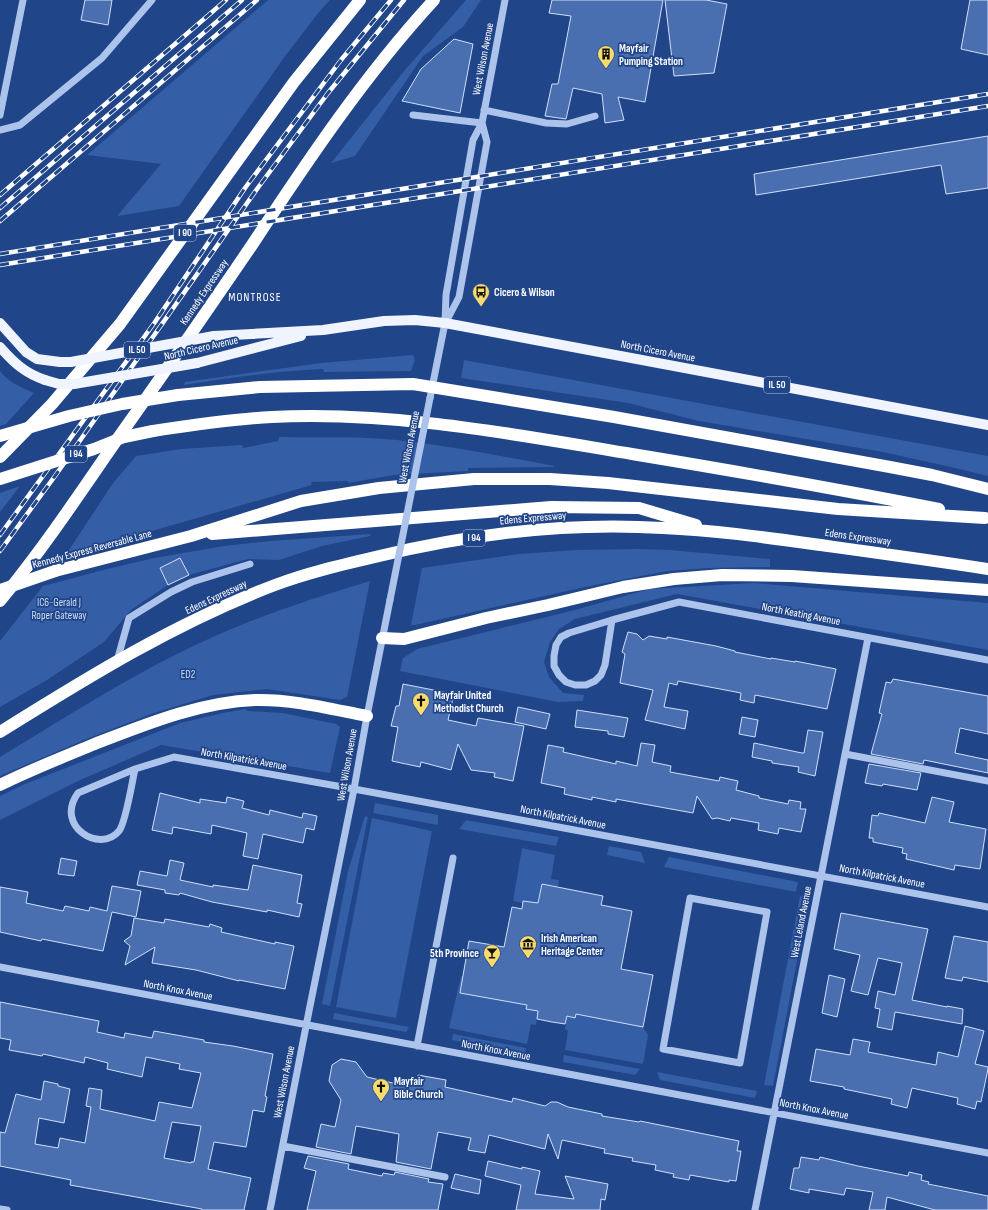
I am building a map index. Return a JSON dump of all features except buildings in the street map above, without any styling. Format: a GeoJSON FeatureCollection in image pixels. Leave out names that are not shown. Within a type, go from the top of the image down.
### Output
{"type":"FeatureCollection","features":[{"type":"Feature","properties":{"kind":"highway","name":"I 90"},"geometry":{"type":"LineString","coordinates":[[0,457],[52,404],[120,324],[294,82],[360,0]]}},
{"type":"Feature","properties":{"kind":"highway","name":"Kennedy Expressway"},"geometry":{"type":"LineString","coordinates":[[0,601],[24,572],[94,474],[333,127],[408,29],[434,0]]}},
{"type":"Feature","properties":{"kind":"highway"},"geometry":{"type":"LineString","coordinates":[[0,436],[122,404],[178,395],[260,387],[413,384],[431,392],[890,466],[988,489]]}},
{"type":"Feature","properties":{"kind":"highway","name":"I 94"},"geometry":{"type":"LineString","coordinates":[[0,479],[124,437],[153,431],[197,424],[271,417],[335,416],[412,422],[509,434],[874,496],[986,519]]}},
{"type":"Feature","properties":{"kind":"highway","name":"I 94"},"geometry":{"type":"LineString","coordinates":[[191,536],[301,501],[379,488],[474,479],[550,479],[594,482],[838,509],[986,519]]}},
{"type":"Feature","properties":{"kind":"highway","name":"I 94"},"geometry":{"type":"LineString","coordinates":[[191,536],[551,507],[639,508],[726,534]]}},
{"type":"Feature","properties":{"kind":"highway","name":"Edens Expressway"},"geometry":{"type":"LineString","coordinates":[[0,732],[117,661],[210,613],[275,585],[344,564],[441,542],[530,530],[609,526],[656,527],[873,552],[988,569]]}},
{"type":"Feature","properties":{"kind":"highway","name":"Kennedy Express Reversable Lane"},"geometry":{"type":"LineString","coordinates":[[0,590],[55,571],[191,536]]}},
{"type":"Feature","properties":{"kind":"highway"},"geometry":{"type":"LineString","coordinates":[[382,638],[404,639],[486,618],[623,587],[674,579],[722,575],[792,576],[988,590]]}},
{"type":"Feature","properties":{"kind":"highway"},"geometry":{"type":"LineString","coordinates":[[0,785],[26,772],[122,733],[165,717],[200,708],[234,702],[268,700],[367,716]]}},
{"type":"Feature","properties":{"kind":"main road","name":"North Cicero Avenue"},"geometry":{"type":"LineString","coordinates":[[0,323],[26,352],[37,359],[71,362],[214,336],[323,330],[384,321],[415,320],[445,324],[988,425]]}},
{"type":"Feature","properties":{"kind":"main road","name":"North Cicero Avenue"},"geometry":{"type":"LineString","coordinates":[[0,348],[16,365],[36,377],[59,384],[74,384],[197,363],[323,330]]}},
{"type":"Feature","properties":{"kind":"street"},"geometry":{"type":"LineString","coordinates":[[0,115],[23,0]]}},
{"type":"Feature","properties":{"kind":"street"},"geometry":{"type":"LineString","coordinates":[[0,130],[20,125],[102,58],[152,0]]}},
{"type":"Feature","properties":{"kind":"street","name":"West Wilson Avenue"},"geometry":{"type":"LineString","coordinates":[[270,1210],[445,324],[446,295],[473,140],[482,123],[505,0]]}},
{"type":"Feature","properties":{"kind":"street"},"geometry":{"type":"LineString","coordinates":[[484,110],[546,123],[567,124],[595,116]]}},
{"type":"Feature","properties":{"kind":"street"},"geometry":{"type":"LineString","coordinates":[[413,115],[482,123]]}},
{"type":"Feature","properties":{"kind":"street","name":"West Wilson Avenue"},"geometry":{"type":"LineString","coordinates":[[445,324],[459,297],[487,142],[482,123]]}},
{"type":"Feature","properties":{"kind":"street"},"geometry":{"type":"LineString","coordinates":[[117,661],[129,618],[171,592],[192,582],[250,564]]}},
{"type":"Feature","properties":{"kind":"street","name":"North Keating Avenue"},"geometry":{"type":"LineString","coordinates":[[612,620],[605,665],[601,675],[586,685],[575,685],[566,682],[558,675],[554,666],[556,645],[561,637],[569,633],[612,620],[680,602],[988,660]]}},
{"type":"Feature","properties":{"kind":"street","name":"West Leland Avenue"},"geometry":{"type":"LineString","coordinates":[[755,1210],[868,638]]}},
{"type":"Feature","properties":{"kind":"street"},"geometry":{"type":"LineString","coordinates":[[845,754],[988,781]]}},
{"type":"Feature","properties":{"kind":"street","name":"North Kilpatrick Avenue"},"geometry":{"type":"LineString","coordinates":[[135,769],[124,816],[118,831],[112,836],[104,839],[88,837],[79,831],[74,824],[70,808],[72,800],[78,793],[135,769],[174,757],[988,907]]}},
{"type":"Feature","properties":{"kind":"street"},"geometry":{"type":"LineString","coordinates":[[417,1046],[453,858]]}},
{"type":"Feature","properties":{"kind":"street"},"geometry":{"type":"LineString","coordinates":[[690,898],[767,912],[740,1063],[663,1049],[690,898]]}},
{"type":"Feature","properties":{"kind":"street","name":"North Knox Avenue"},"geometry":{"type":"LineString","coordinates":[[0,967],[306,1026],[988,1153]]}},
{"type":"Feature","properties":{"kind":"street"},"geometry":{"type":"LineString","coordinates":[[283,1146],[445,1177]]}},
{"type":"Feature","properties":{"kind":"street"},"geometry":{"type":"LineString","coordinates":[[0,1209],[7,1210]]}},
{"type":"Feature","properties":{"kind":"green space"},"geometry":{"type":"Polygon","coordinates":[[[268,0],[330,0],[286,55],[179,206],[117,216],[161,164],[87,155],[268,0]]]}},
{"type":"Feature","properties":{"kind":"green space"},"geometry":{"type":"Polygon","coordinates":[[[466,0],[481,0],[463,27],[423,56],[355,156],[331,163],[405,70],[466,0]]]}},
{"type":"Feature","properties":{"kind":"green space"},"geometry":{"type":"Polygon","coordinates":[[[413,355],[415,360],[411,371],[324,372],[323,369],[288,371],[184,385],[185,382],[321,363],[413,355]]]}},
{"type":"Feature","properties":{"kind":"green space"},"geometry":{"type":"Polygon","coordinates":[[[464,360],[988,456],[988,476],[883,452],[699,421],[628,403],[461,378],[464,360]]]}},
{"type":"Feature","properties":{"kind":"green space"},"geometry":{"type":"Polygon","coordinates":[[[0,371],[3,375],[20,387],[34,393],[6,424],[0,426],[0,371]]]}},
{"type":"Feature","properties":{"kind":"green space"},"geometry":{"type":"Polygon","coordinates":[[[279,437],[397,440],[437,445],[554,467],[468,468],[468,471],[394,475],[348,483],[348,481],[311,482],[312,485],[65,556],[113,483],[136,456],[181,449],[242,445],[243,448],[278,441],[279,437]]]}},
{"type":"Feature","properties":{"kind":"green space"},"geometry":{"type":"Polygon","coordinates":[[[20,486],[0,512],[0,493],[20,486]]]}},
{"type":"Feature","properties":{"kind":"green space","name":"IC6-Gerald J Roper Gateway"},"geometry":{"type":"Polygon","coordinates":[[[371,534],[370,536],[322,546],[279,560],[248,559],[189,575],[168,585],[131,610],[104,642],[47,680],[0,707],[0,641],[43,586],[154,558],[224,546],[270,541],[371,534]]]}},
{"type":"Feature","properties":{"kind":"green space"},"geometry":{"type":"Polygon","coordinates":[[[576,550],[670,550],[770,559],[770,567],[709,568],[667,571],[585,587],[411,625],[422,568],[519,554],[576,550]]]}},
{"type":"Feature","properties":{"kind":"green space","name":"ED2"},"geometry":{"type":"Polygon","coordinates":[[[370,581],[347,697],[340,700],[267,689],[213,695],[151,714],[84,740],[0,776],[0,757],[130,679],[198,643],[295,605],[370,581]]]}},
{"type":"Feature","properties":{"kind":"green space"},"geometry":{"type":"Polygon","coordinates":[[[754,583],[988,603],[988,650],[677,594],[575,619],[559,629],[550,642],[544,662],[549,677],[563,693],[584,695],[583,701],[558,702],[400,671],[403,658],[417,649],[575,610],[649,589],[754,583]]]}},
{"type":"Feature","properties":{"kind":"green space"},"geometry":{"type":"Polygon","coordinates":[[[245,709],[248,711],[283,713],[336,724],[340,727],[330,773],[161,745],[78,781],[0,820],[0,796],[25,784],[180,723],[245,709]]]}},
{"type":"Feature","properties":{"kind":"green space"},"geometry":{"type":"Polygon","coordinates":[[[375,803],[438,815],[438,825],[373,813],[375,803]]]}},
{"type":"Feature","properties":{"kind":"green space"},"geometry":{"type":"Polygon","coordinates":[[[365,816],[368,817],[330,1006],[322,1004],[348,871],[365,816]]]}},
{"type":"Feature","properties":{"kind":"green space"},"geometry":{"type":"Polygon","coordinates":[[[372,818],[432,831],[396,1018],[336,1007],[372,818]]]}},
{"type":"Feature","properties":{"kind":"green space"},"geometry":{"type":"Polygon","coordinates":[[[466,820],[559,837],[556,846],[459,829],[466,820]]]}},
{"type":"Feature","properties":{"kind":"green space"},"geometry":{"type":"Polygon","coordinates":[[[609,846],[641,852],[645,863],[607,855],[609,846]]]}},
{"type":"Feature","properties":{"kind":"green space"},"geometry":{"type":"Polygon","coordinates":[[[522,848],[555,855],[551,879],[559,880],[558,887],[538,903],[513,901],[522,848]]]}},
{"type":"Feature","properties":{"kind":"green space"},"geometry":{"type":"Polygon","coordinates":[[[669,857],[798,882],[796,892],[664,867],[669,857]]]}},
{"type":"Feature","properties":{"kind":"green space"},"geometry":{"type":"Polygon","coordinates":[[[800,896],[809,898],[773,1086],[764,1085],[800,896]]]}},
{"type":"Feature","properties":{"kind":"green space"},"geometry":{"type":"Polygon","coordinates":[[[461,976],[463,976],[460,993],[527,1005],[526,1009],[538,1011],[536,1025],[531,1024],[527,1044],[449,1028],[461,976]]]}},
{"type":"Feature","properties":{"kind":"green space"},"geometry":{"type":"Polygon","coordinates":[[[334,1013],[409,1027],[406,1032],[333,1019],[334,1013]]]}},
{"type":"Feature","properties":{"kind":"green space"},"geometry":{"type":"Polygon","coordinates":[[[576,1014],[643,1027],[648,1035],[643,1064],[565,1050],[568,1031],[565,1029],[567,1016],[575,1018],[576,1014]]]}},
{"type":"Feature","properties":{"kind":"green space"},"geometry":{"type":"Polygon","coordinates":[[[453,1034],[526,1048],[525,1054],[452,1040],[453,1034]]]}},
{"type":"Feature","properties":{"kind":"green space"},"geometry":{"type":"Polygon","coordinates":[[[564,1055],[640,1069],[635,1075],[563,1062],[564,1055]]]}},
{"type":"Feature","properties":{"kind":"green space"},"geometry":{"type":"Polygon","coordinates":[[[657,1072],[757,1091],[755,1098],[660,1080],[657,1072]]]}},
{"type":"Feature","properties":{"kind":"railway"},"geometry":{"type":"LineString","coordinates":[[0,195],[226,0]]}},
{"type":"Feature","properties":{"kind":"railway"},"geometry":{"type":"LineString","coordinates":[[0,208],[242,0]]}},
{"type":"Feature","properties":{"kind":"railway"},"geometry":{"type":"LineString","coordinates":[[0,221],[257,0]]}},
{"type":"Feature","properties":{"kind":"railway"},"geometry":{"type":"LineString","coordinates":[[0,535],[155,322],[245,188],[341,60],[391,0]]}},
{"type":"Feature","properties":{"kind":"railway"},"geometry":{"type":"LineString","coordinates":[[0,551],[55,476],[257,189],[328,93],[404,0]]}},
{"type":"Feature","properties":{"kind":"railway"},"geometry":{"type":"LineString","coordinates":[[0,254],[988,94]]}},
{"type":"Feature","properties":{"kind":"railway"},"geometry":{"type":"LineString","coordinates":[[0,265],[988,106]]}},
{"type":"Feature","properties":{"kind":"place","name":"Mayfair Pumping Station"},"geometry":{"type":"Point","coordinates":[606,69]}},
{"type":"Feature","properties":{"kind":"place","name":"Cicero & Wilson"},"geometry":{"type":"Point","coordinates":[481,307]}},
{"type":"Feature","properties":{"kind":"place","name":"Mayfair United Methodist Church"},"geometry":{"type":"Point","coordinates":[421,716]}},
{"type":"Feature","properties":{"kind":"place","name":"Irish American Heritage Center"},"geometry":{"type":"Point","coordinates":[528,959]}},
{"type":"Feature","properties":{"kind":"place","name":"5th Province"},"geometry":{"type":"Point","coordinates":[492,968]}},
{"type":"Feature","properties":{"kind":"place","name":"Mayfair Bible Church"},"geometry":{"type":"Point","coordinates":[381,1102]}},
{"type":"Feature","properties":{"kind":"district","name":"MONTROSE"},"geometry":{"type":"Point","coordinates":[255,297]}}]}
